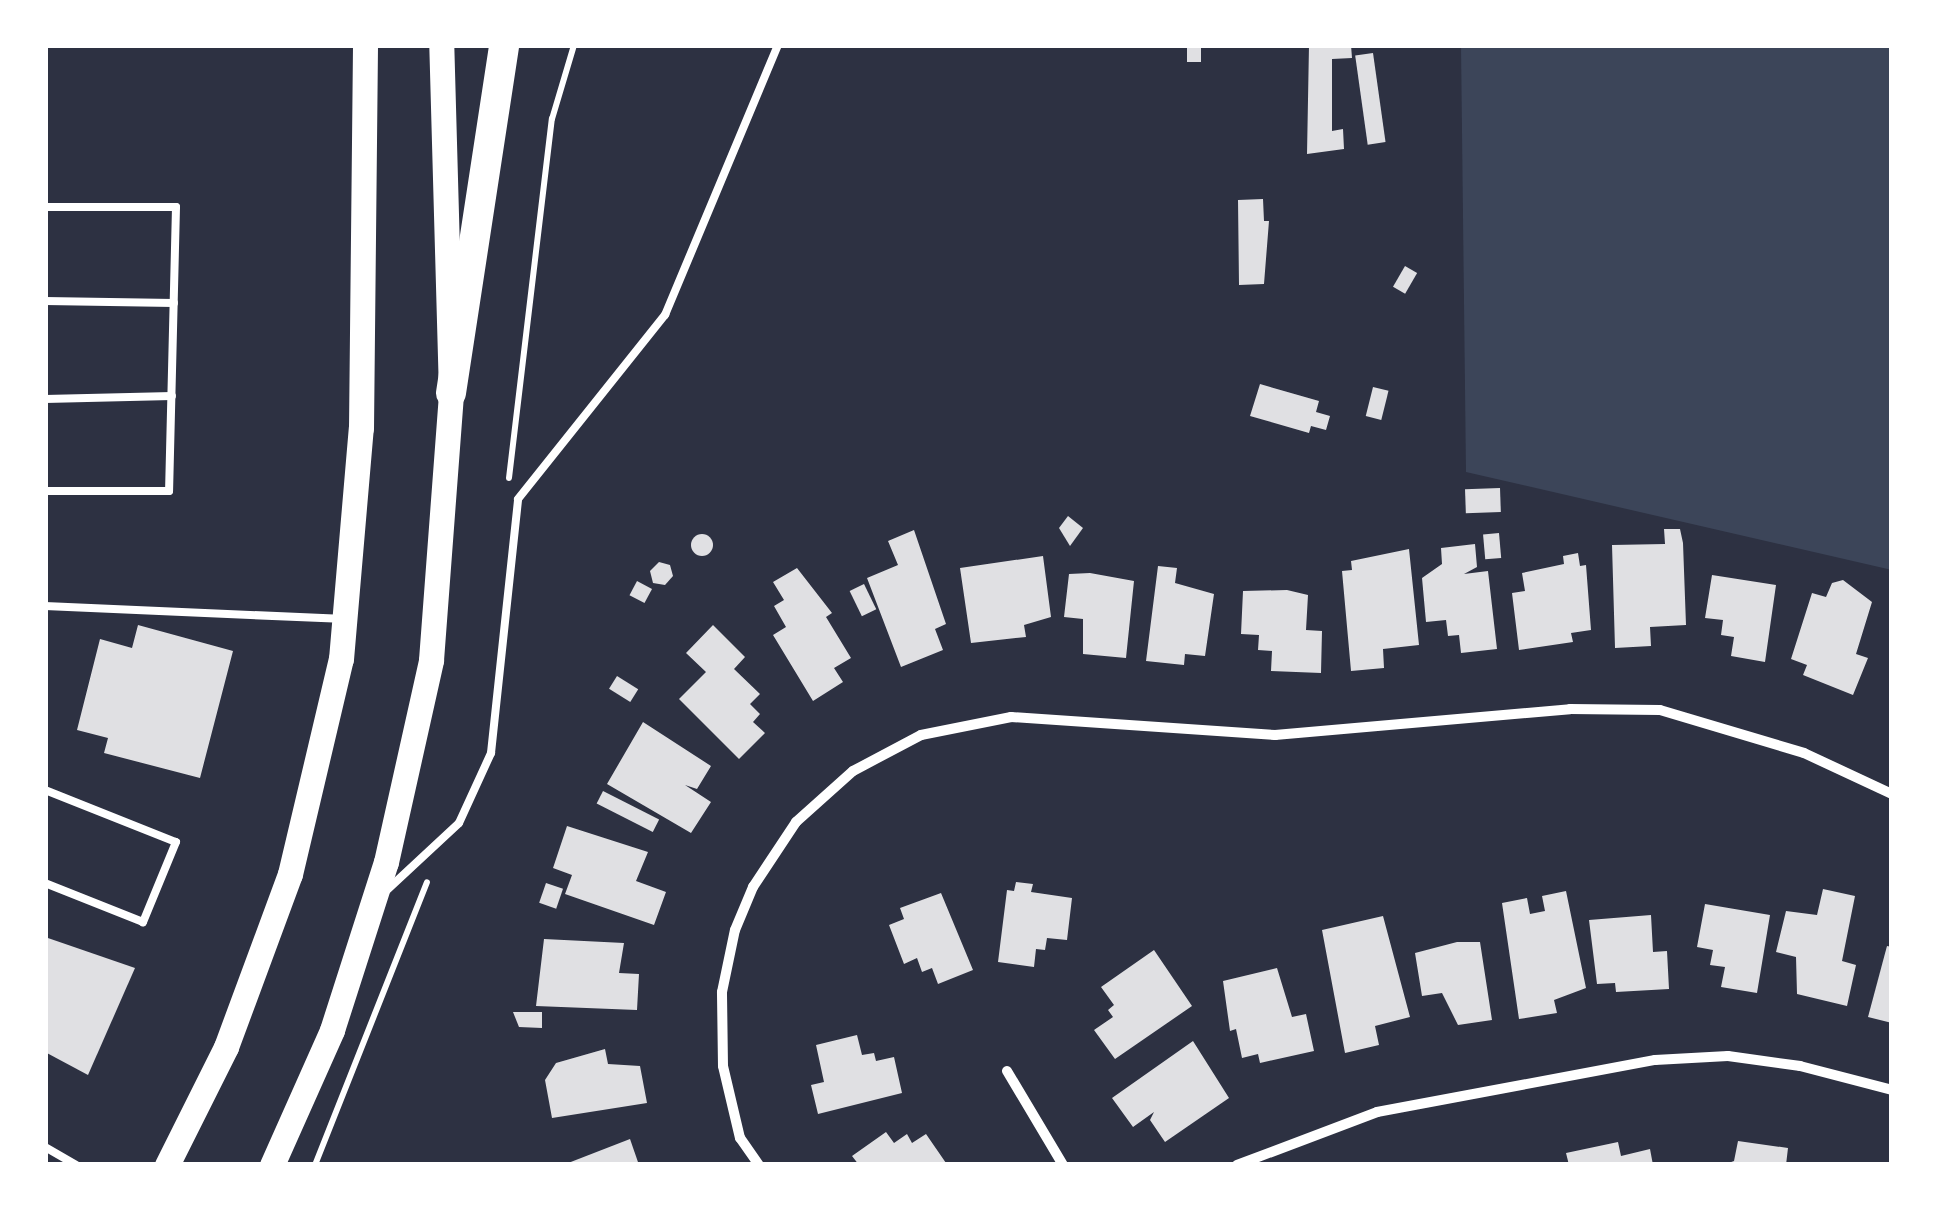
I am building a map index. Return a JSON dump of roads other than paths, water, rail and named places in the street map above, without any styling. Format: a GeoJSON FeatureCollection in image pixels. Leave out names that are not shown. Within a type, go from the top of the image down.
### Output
{"type":"FeatureCollection","features":[{"type":"Feature","properties":{"kind":"highway"},"geometry":{"type":"LineString","coordinates":[[451,394],[504,45]]}},
{"type":"Feature","properties":{"kind":"main road"},"geometry":{"type":"LineString","coordinates":[[167,1165],[226,1047],[290,874],[345,619],[361,428],[365,45]]}},
{"type":"Feature","properties":{"kind":"main road"},"geometry":{"type":"LineString","coordinates":[[272,1165],[332,1030],[373,903],[432,660],[451,394],[442,45]]}},
{"type":"Feature","properties":{"kind":"street"},"geometry":{"type":"LineString","coordinates":[[759,1165],[740,1138],[723,1066],[722,992],[735,930],[773,853],[823,794],[921,734],[1011,717],[1275,735],[1570,708],[1660,710],[1804,753],[1892,794]]}},
{"type":"Feature","properties":{"kind":"street"},"geometry":{"type":"LineString","coordinates":[[1237,1165],[1274,1146],[1377,1112],[1655,1060],[1728,1056],[1800,1066],[1892,1090]]}},
{"type":"Feature","properties":{"kind":"street"},"geometry":{"type":"LineString","coordinates":[[1007,1071],[1062,1165]]}},
{"type":"Feature","properties":{"kind":"lane"},"geometry":{"type":"LineString","coordinates":[[373,903],[460,823],[490,753],[518,499],[562,436],[665,315],[778,45]]}},
{"type":"Feature","properties":{"kind":"lane"},"geometry":{"type":"LineString","coordinates":[[45,207],[176,207],[170,490],[45,490]]}},
{"type":"Feature","properties":{"kind":"lane"},"geometry":{"type":"LineString","coordinates":[[45,300],[174,304]]}},
{"type":"Feature","properties":{"kind":"lane"},"geometry":{"type":"LineString","coordinates":[[45,399],[172,396]]}},
{"type":"Feature","properties":{"kind":"lane"},"geometry":{"type":"LineString","coordinates":[[45,606],[345,619]]}},
{"type":"Feature","properties":{"kind":"lane"},"geometry":{"type":"LineString","coordinates":[[45,790],[176,842],[143,922],[45,882]]}},
{"type":"Feature","properties":{"kind":"lane"},"geometry":{"type":"LineString","coordinates":[[45,1147],[76,1165]]}}]}
